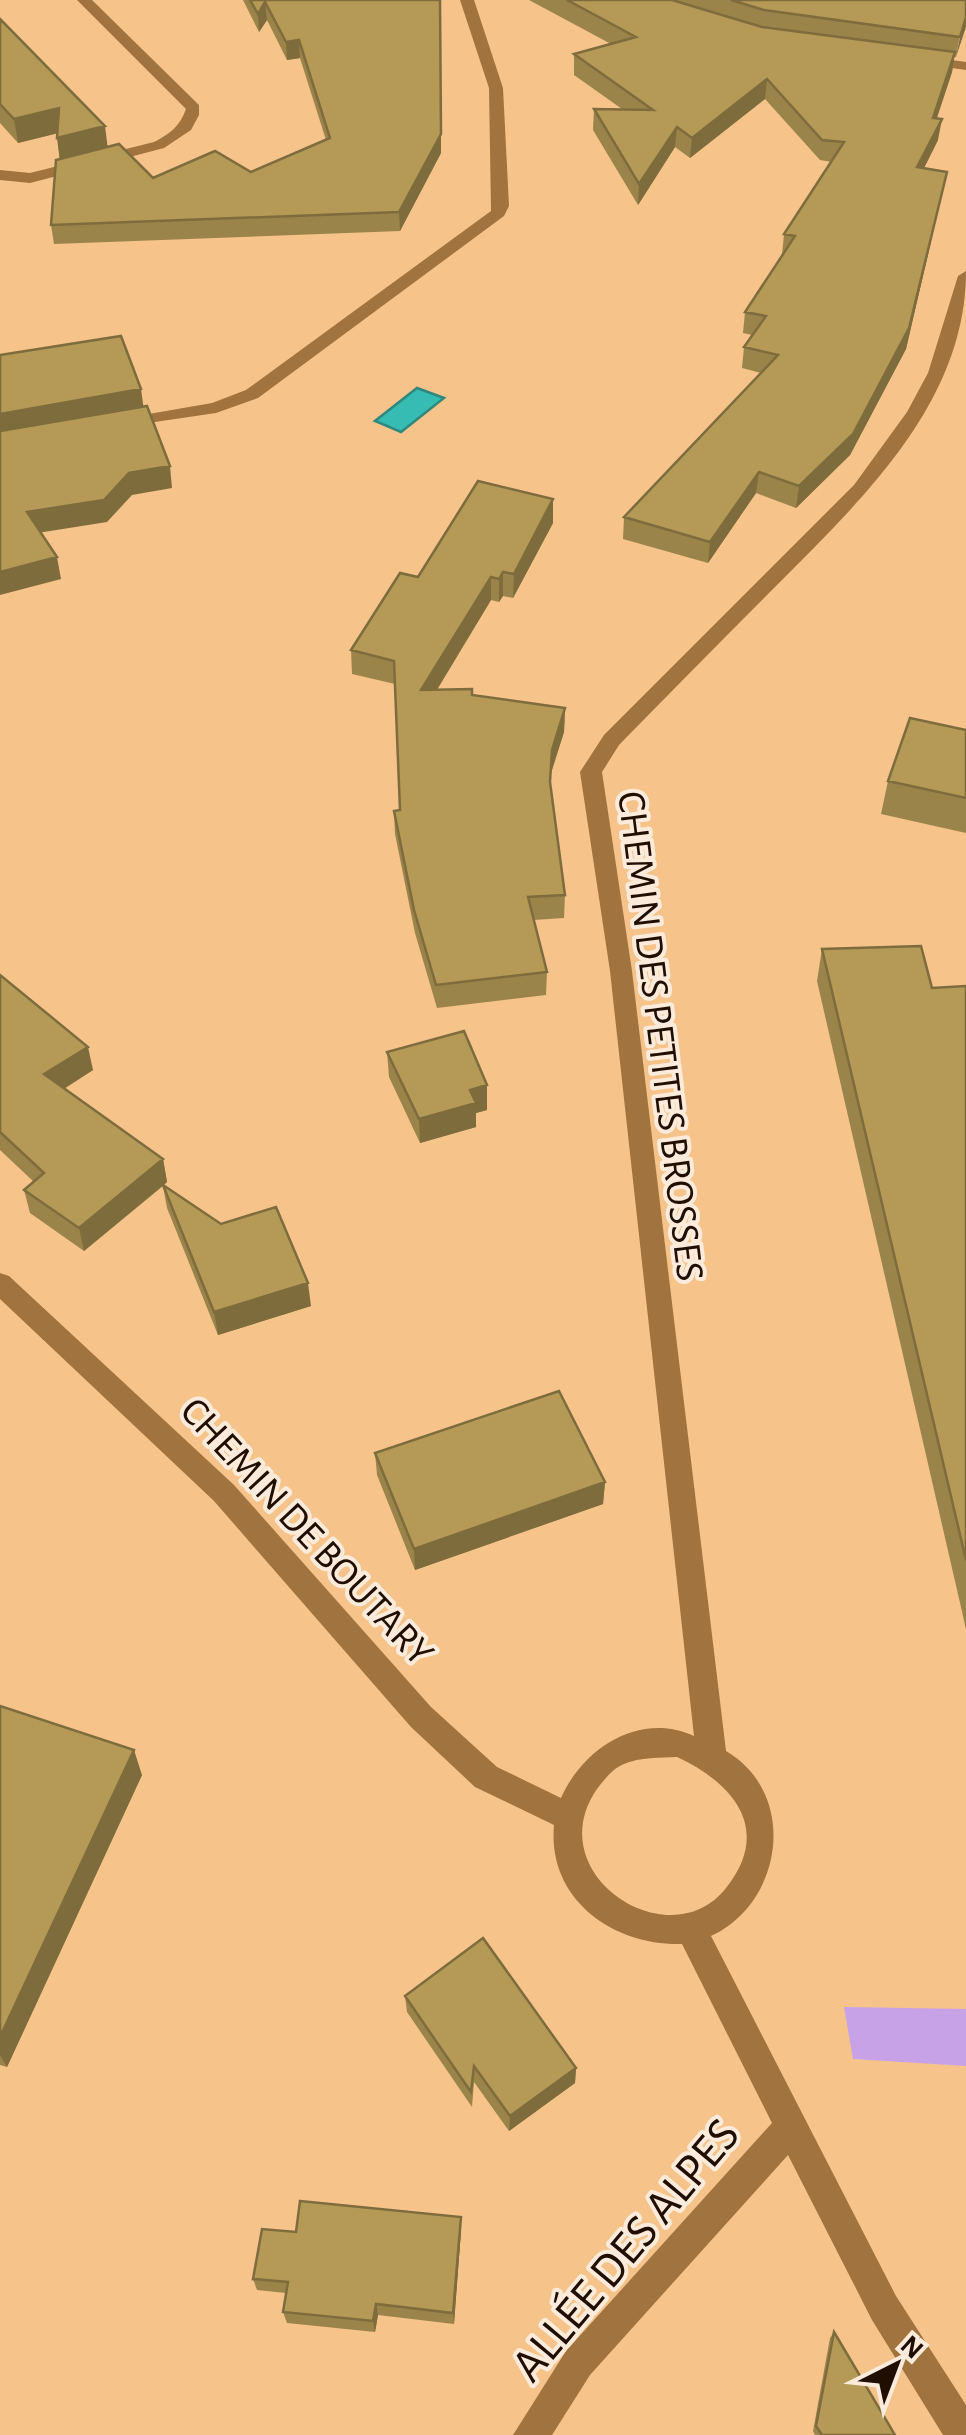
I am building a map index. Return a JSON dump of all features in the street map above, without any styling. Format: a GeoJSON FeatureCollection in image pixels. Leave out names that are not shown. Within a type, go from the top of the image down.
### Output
{"type":"FeatureCollection","features":[{"type":"Feature","properties":{"kind":"street"},"geometry":{"type":"LineString","coordinates":[[0,175],[30,178],[159,146],[175,138],[190,122],[194,108],[84,0]]}},
{"type":"Feature","properties":{"kind":"street"},"geometry":{"type":"LineString","coordinates":[[98,428],[216,408],[252,394],[498,212],[502,206],[496,88],[467,0]]}},
{"type":"Feature","properties":{"kind":"street"},"geometry":{"type":"LineString","coordinates":[[912,59],[966,66]]}},
{"type":"Feature","properties":{"kind":"street","name":"CHEMIN DES PETITES BROSSES"},"geometry":{"type":"LineString","coordinates":[[712,1759],[620,971],[590,772],[621,729],[861,488],[889,454],[937,373],[966,276]]}},
{"type":"Feature","properties":{"kind":"street","name":"CHEMIN DE BOUTARY"},"geometry":{"type":"LineString","coordinates":[[0,1283],[224,1493],[421,1716],[486,1777],[567,1816]]}},
{"type":"Feature","properties":{"kind":"street"},"geometry":{"type":"LineString","coordinates":[[679,1743],[712,1759],[742,1782],[756,1815],[763,1852],[749,1886],[724,1914],[690,1928],[650,1929],[614,1913],[584,1888],[570,1852],[567,1816],[583,1782],[606,1757],[641,1746],[679,1743]]}},
{"type":"Feature","properties":{"kind":"street"},"geometry":{"type":"LineString","coordinates":[[690,1928],[884,2308],[964,2435]]}},
{"type":"Feature","properties":{"kind":"street","name":"ALLÉE DES ALPES"},"geometry":{"type":"LineString","coordinates":[[531,2435],[578,2363],[791,2126]]}},
{"type":"Feature","properties":{"kind":"shaded area"},"geometry":{"type":"Polygon","coordinates":[[[844,2007],[966,2009],[966,2066],[853,2059],[844,2007]]]}},
{"type":"Feature","properties":{"kind":"water"},"geometry":{"type":"Polygon","coordinates":[[[417,388],[444,398],[401,432],[375,421],[417,388]]]}},
{"type":"Feature","properties":{"kind":"building"},"geometry":{"type":"Polygon","coordinates":[[[250,0],[440,0],[441,134],[399,212],[51,225],[56,160],[119,144],[153,178],[215,151],[251,172],[330,138],[299,40],[286,42],[265,2],[258,14],[250,0]]]}},
{"type":"Feature","properties":{"kind":"building"},"geometry":{"type":"Polygon","coordinates":[[[567,0],[672,0],[762,27],[955,52],[933,118],[942,119],[917,167],[947,172],[909,328],[853,434],[799,486],[759,472],[710,542],[624,517],[778,355],[744,347],[766,316],[745,312],[795,236],[784,234],[844,142],[822,140],[767,79],[692,138],[677,127],[639,184],[594,109],[653,110],[574,54],[636,37],[567,0]]]}},
{"type":"Feature","properties":{"kind":"building"},"geometry":{"type":"Polygon","coordinates":[[[731,0],[966,0],[966,17],[960,37],[764,10],[731,0]]]}},
{"type":"Feature","properties":{"kind":"building"},"geometry":{"type":"Polygon","coordinates":[[[0,19],[105,126],[57,138],[59,108],[14,119],[0,104],[0,19]]]}},
{"type":"Feature","properties":{"kind":"building"},"geometry":{"type":"Polygon","coordinates":[[[121,336],[141,389],[0,414],[0,355],[121,336]]]}},
{"type":"Feature","properties":{"kind":"building"},"geometry":{"type":"Polygon","coordinates":[[[147,406],[170,466],[129,473],[104,500],[27,512],[57,557],[0,572],[0,431],[147,406]]]}},
{"type":"Feature","properties":{"kind":"building"},"geometry":{"type":"Polygon","coordinates":[[[478,481],[553,499],[514,574],[503,572],[499,579],[491,577],[421,690],[472,689],[472,695],[565,708],[552,750],[550,782],[565,895],[528,897],[547,972],[436,985],[414,910],[394,811],[400,810],[394,661],[351,650],[400,573],[418,577],[478,481]]]}},
{"type":"Feature","properties":{"kind":"building"},"geometry":{"type":"Polygon","coordinates":[[[910,718],[966,730],[966,798],[888,781],[910,718]]]}},
{"type":"Feature","properties":{"kind":"building"},"geometry":{"type":"Polygon","coordinates":[[[921,946],[932,988],[966,986],[966,1560],[822,949],[921,946]]]}},
{"type":"Feature","properties":{"kind":"building"},"geometry":{"type":"Polygon","coordinates":[[[0,975],[88,1047],[44,1074],[163,1159],[79,1228],[24,1190],[44,1173],[0,1132],[0,975]]]}},
{"type":"Feature","properties":{"kind":"building"},"geometry":{"type":"Polygon","coordinates":[[[464,1031],[487,1085],[470,1090],[476,1103],[419,1119],[387,1052],[464,1031]]]}},
{"type":"Feature","properties":{"kind":"building"},"geometry":{"type":"Polygon","coordinates":[[[163,1185],[221,1224],[276,1207],[308,1283],[214,1312],[163,1185]]]}},
{"type":"Feature","properties":{"kind":"building"},"geometry":{"type":"Polygon","coordinates":[[[559,1391],[605,1482],[414,1549],[375,1453],[559,1391]]]}},
{"type":"Feature","properties":{"kind":"building"},"geometry":{"type":"Polygon","coordinates":[[[0,1706],[134,1750],[0,2037],[0,1706]]]}},
{"type":"Feature","properties":{"kind":"building"},"geometry":{"type":"Polygon","coordinates":[[[483,1938],[576,2068],[510,2116],[474,2066],[471,2092],[405,1996],[483,1938]]]}},
{"type":"Feature","properties":{"kind":"building"},"geometry":{"type":"Polygon","coordinates":[[[300,2201],[461,2217],[453,2313],[376,2304],[373,2321],[283,2312],[288,2282],[253,2279],[262,2229],[296,2232],[300,2201]]]}},
{"type":"Feature","properties":{"kind":"building"},"geometry":{"type":"Polygon","coordinates":[[[834,2332],[895,2435],[822,2435],[816,2426],[834,2332]]]}}]}
